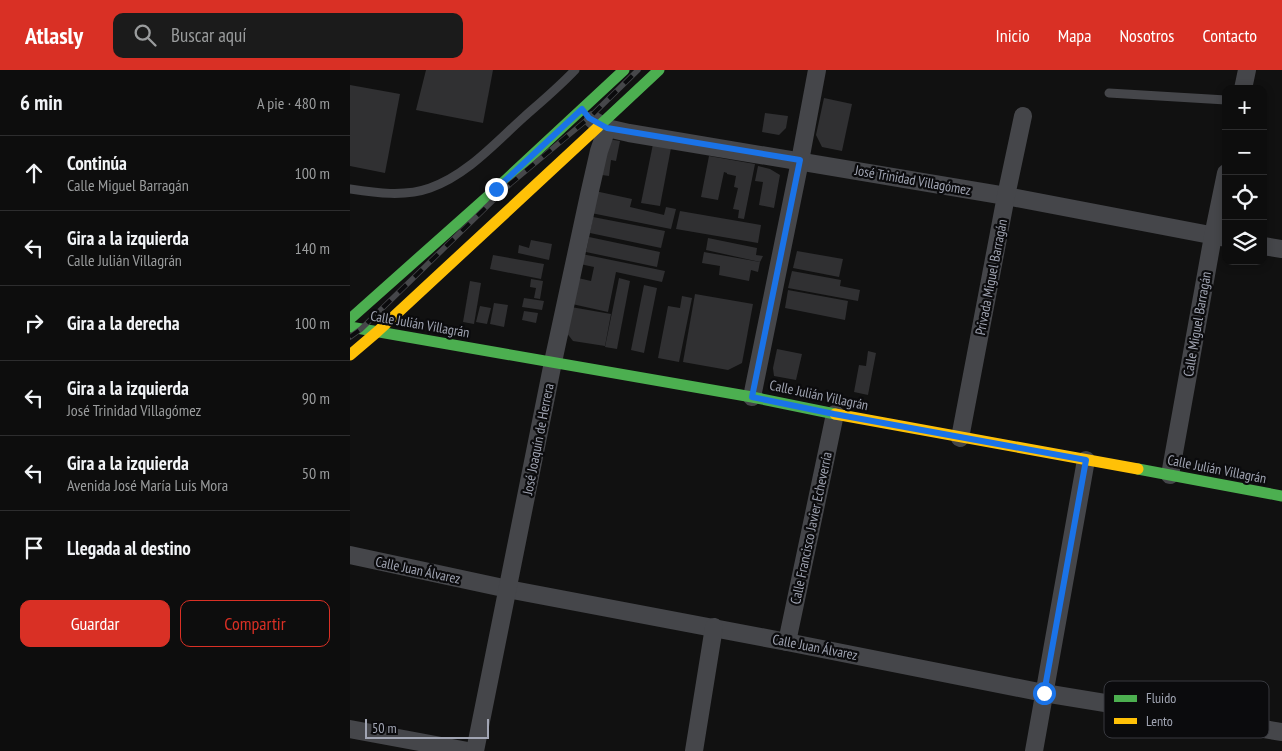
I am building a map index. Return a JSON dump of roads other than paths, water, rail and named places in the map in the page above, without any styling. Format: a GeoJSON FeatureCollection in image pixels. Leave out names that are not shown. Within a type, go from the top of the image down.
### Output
{"type":"FeatureCollection","features":[{"type":"Feature","properties":{"kind":"street"},"geometry":{"type":"LineString","coordinates":[[350,319],[496,189],[624,70]]}},
{"type":"Feature","properties":{"kind":"street"},"geometry":{"type":"LineString","coordinates":[[350,355],[603,127],[659,70]]}},
{"type":"Feature","properties":{"kind":"street"},"geometry":{"type":"LineString","coordinates":[[752,397],[817,70]]}},
{"type":"Feature","properties":{"kind":"street"},"geometry":{"type":"LineString","coordinates":[[1244,85],[1247,70]]}},
{"type":"Feature","properties":{"kind":"street"},"geometry":{"type":"LineString","coordinates":[[582,109],[589,118],[603,127]]}},
{"type":"Feature","properties":{"kind":"street","name":"Privada Miguel Barragán"},"geometry":{"type":"LineString","coordinates":[[960,438],[1023,116]]}},
{"type":"Feature","properties":{"kind":"street","name":"José Trinidad Villagómez"},"geometry":{"type":"LineString","coordinates":[[603,127],[1006,196],[1219,237]]}},
{"type":"Feature","properties":{"kind":"street","name":"José Joaquín de Herrera"},"geometry":{"type":"LineString","coordinates":[[475,751],[553,362],[603,127]]}},
{"type":"Feature","properties":{"kind":"street","name":"Calle Miguel Barragán"},"geometry":{"type":"LineString","coordinates":[[1170,475],[1219,237],[1226,175]]}},
{"type":"Feature","properties":{"kind":"street"},"geometry":{"type":"LineString","coordinates":[[1267,247],[1282,249]]}},
{"type":"Feature","properties":{"kind":"street","name":"Calle Julián Villagrán"},"geometry":{"type":"LineString","coordinates":[[350,327],[752,397],[960,438],[1282,496]]}},
{"type":"Feature","properties":{"kind":"street","name":"Calle Francisco Javier Echeverría"},"geometry":{"type":"LineString","coordinates":[[787,642],[834,414]]}},
{"type":"Feature","properties":{"kind":"street"},"geometry":{"type":"LineString","coordinates":[[1034,751],[1086,460]]}},
{"type":"Feature","properties":{"kind":"street","name":"Calle Juan Álvarez"},"geometry":{"type":"LineString","coordinates":[[350,555],[508,589],[1044,693],[1104,703]]}},
{"type":"Feature","properties":{"kind":"street"},"geometry":{"type":"LineString","coordinates":[[694,751],[714,628]]}},
{"type":"Feature","properties":{"kind":"street"},"geometry":{"type":"LineString","coordinates":[[350,729],[468,751]]}},
{"type":"Feature","properties":{"kind":"street","name":"Calle Juan Álvarez"},"geometry":{"type":"LineString","coordinates":[[1269,730],[1282,732]]}},
{"type":"Feature","properties":{"kind":"lane"},"geometry":{"type":"LineString","coordinates":[[350,190],[381,194],[407,193],[429,189],[448,180],[470,165],[574,70]]}},
{"type":"Feature","properties":{"kind":"lane"},"geometry":{"type":"LineString","coordinates":[[1109,93],[1222,100]]}},
{"type":"Feature","properties":{"kind":"railway"},"geometry":{"type":"LineString","coordinates":[[350,337],[361,329],[510,184],[589,118],[638,70]]}}]}
